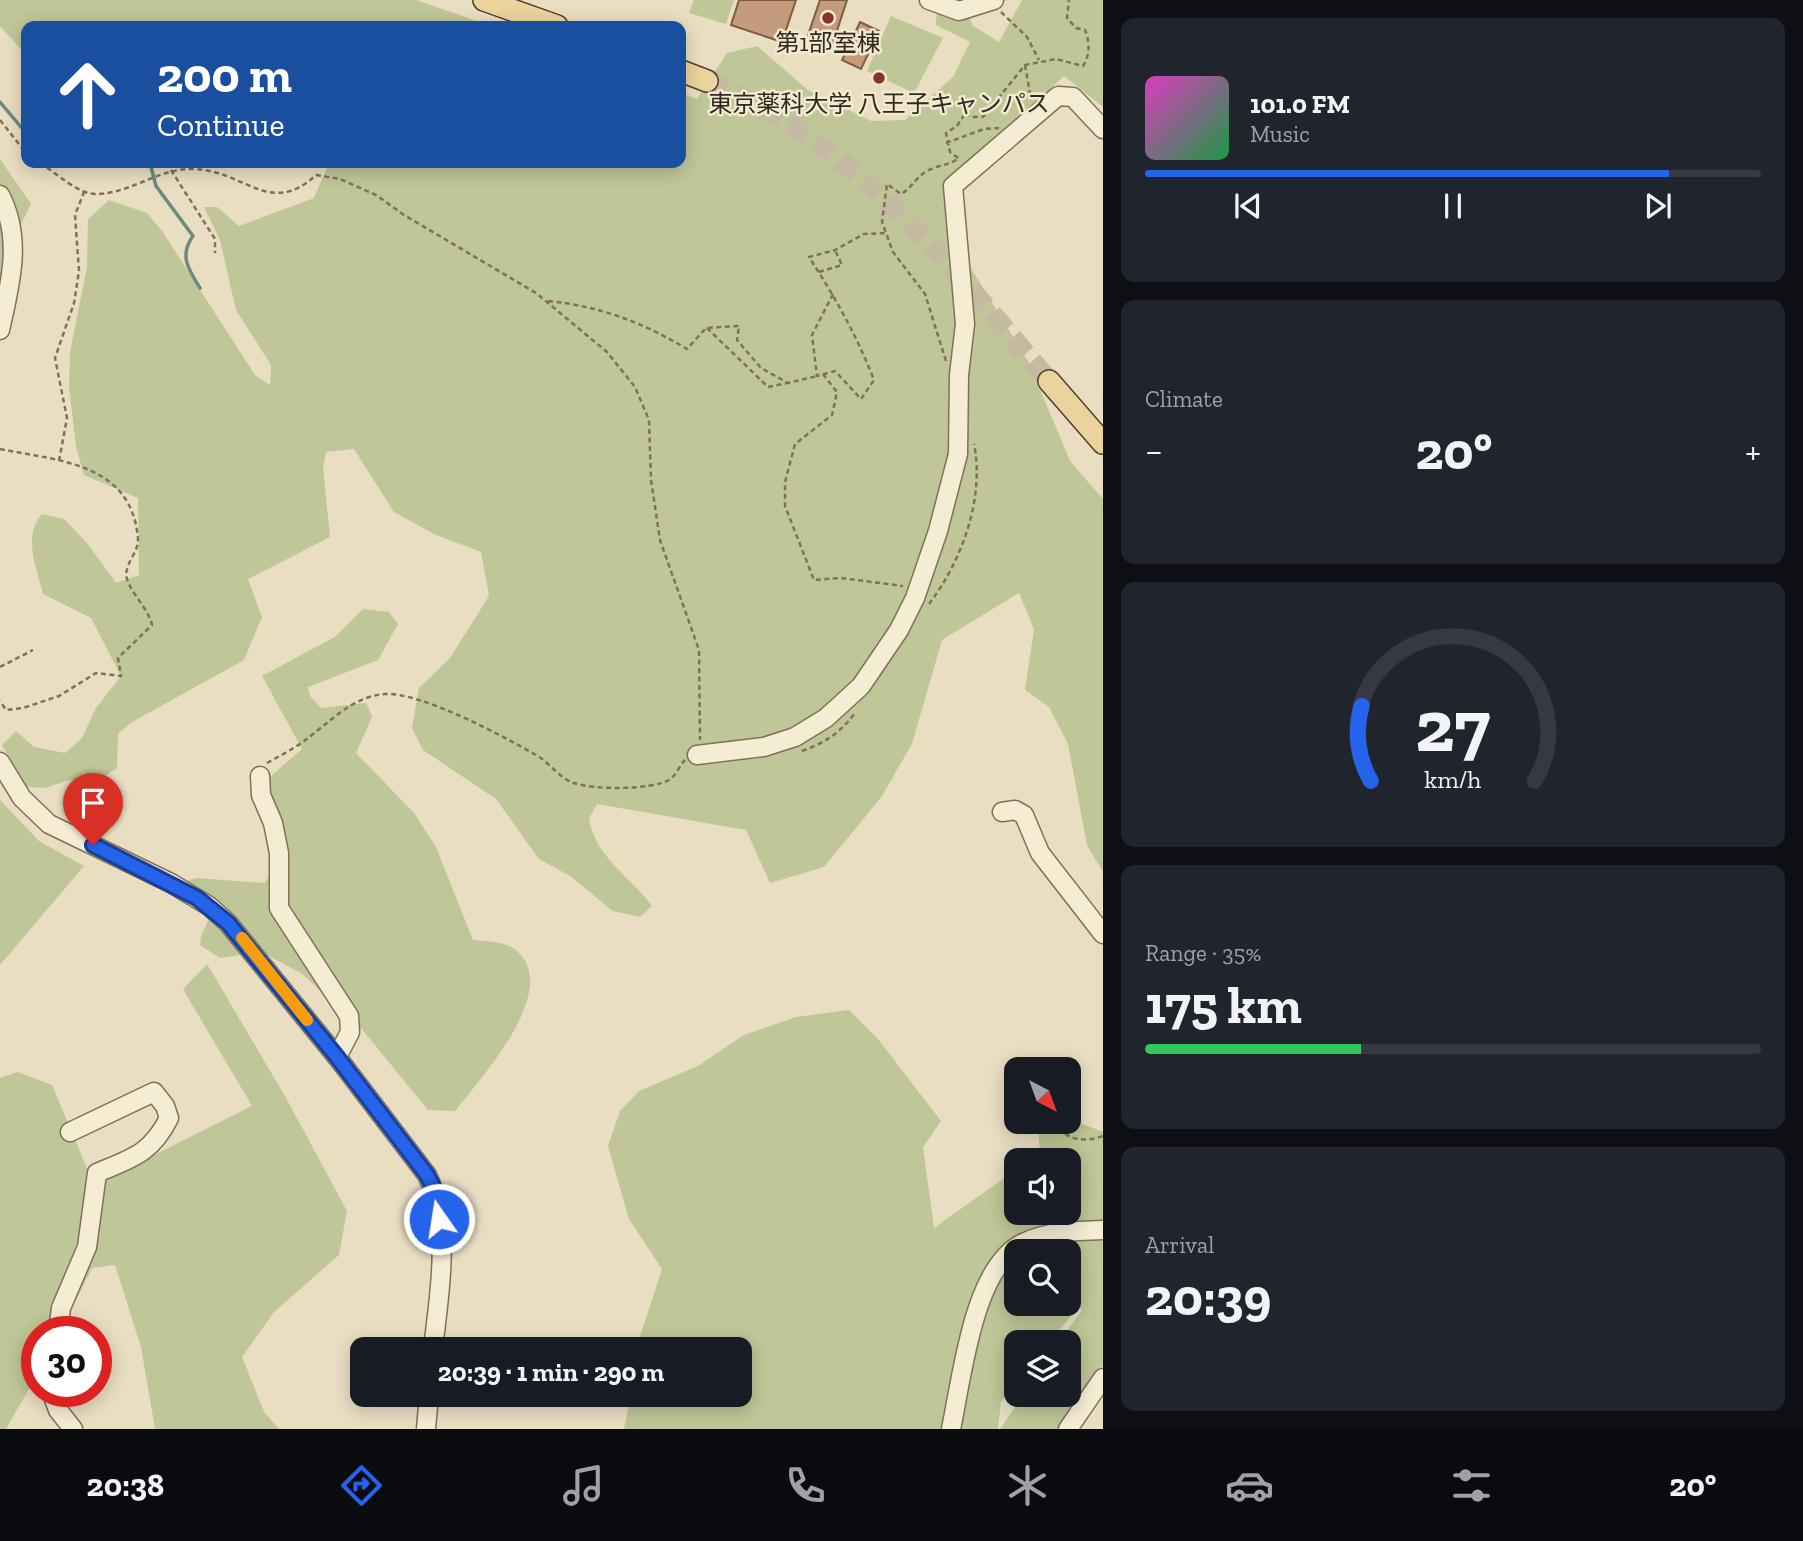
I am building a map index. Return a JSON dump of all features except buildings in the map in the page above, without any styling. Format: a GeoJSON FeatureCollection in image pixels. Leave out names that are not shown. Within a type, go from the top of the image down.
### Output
{"type":"FeatureCollection","features":[{"type":"Feature","properties":{"kind":"main road"},"geometry":{"type":"LineString","coordinates":[[484,0],[530,8],[550,21]]}},
{"type":"Feature","properties":{"kind":"main road"},"geometry":{"type":"LineString","coordinates":[[686,73],[707,81]]}},
{"type":"Feature","properties":{"kind":"main road"},"geometry":{"type":"LineString","coordinates":[[1049,381],[1103,443]]}},
{"type":"Feature","properties":{"kind":"street"},"geometry":{"type":"LineString","coordinates":[[929,0],[959,11],[993,1]]}},
{"type":"Feature","properties":{"kind":"street"},"geometry":{"type":"LineString","coordinates":[[697,755],[764,747],[795,737],[826,718],[861,687],[899,630],[920,582],[958,454],[959,375],[965,324],[953,186],[964,164],[1058,96],[1073,97],[1103,129]]}},
{"type":"Feature","properties":{"kind":"street"},"geometry":{"type":"LineString","coordinates":[[0,195],[10,223],[14,257],[0,330]]}},
{"type":"Feature","properties":{"kind":"street"},"geometry":{"type":"LineString","coordinates":[[0,762],[22,798],[49,824],[171,883],[209,905],[228,923],[337,1057],[427,1175],[436,1193],[440,1250],[434,1337]]}},
{"type":"Feature","properties":{"kind":"street"},"geometry":{"type":"LineString","coordinates":[[260,776],[261,795],[273,823],[279,853],[279,908],[349,1016],[350,1032],[337,1057]]}},
{"type":"Feature","properties":{"kind":"street"},"geometry":{"type":"LineString","coordinates":[[1002,812],[1015,810],[1024,815],[1040,853],[1103,934]]}},
{"type":"Feature","properties":{"kind":"street"},"geometry":{"type":"LineString","coordinates":[[60,1316],[86,1247],[97,1173],[137,1156],[158,1140],[169,1118],[154,1092],[70,1132]]}},
{"type":"Feature","properties":{"kind":"street"},"geometry":{"type":"LineString","coordinates":[[951,1429],[979,1304],[990,1275],[1004,1257],[1022,1243],[1046,1235],[1103,1230]]}},
{"type":"Feature","properties":{"kind":"street"},"geometry":{"type":"LineString","coordinates":[[1068,1429],[1103,1378]]}},
{"type":"Feature","properties":{"kind":"street"},"geometry":{"type":"LineString","coordinates":[[57,1407],[73,1429]]}},
{"type":"Feature","properties":{"kind":"street"},"geometry":{"type":"LineString","coordinates":[[426,1429],[428,1407]]}},
{"type":"Feature","properties":{"kind":"street"},"geometry":{"type":"LineString","coordinates":[[1080,1412],[1103,1407]]}},
{"type":"Feature","properties":{"kind":"path"},"geometry":{"type":"LineString","coordinates":[[964,164],[950,152],[946,133],[957,126],[966,112],[971,117],[983,117],[996,96],[1025,65],[1039,60],[1056,59],[1083,66],[1087,60],[1089,40],[1085,30],[1076,28],[1067,18],[1069,0]]}},
{"type":"Feature","properties":{"kind":"path"},"geometry":{"type":"LineString","coordinates":[[993,1],[1027,37],[1039,60]]}},
{"type":"Feature","properties":{"kind":"path"},"geometry":{"type":"LineString","coordinates":[[946,143],[984,129],[1024,123],[1031,96],[1025,65]]}},
{"type":"Feature","properties":{"kind":"path"},"geometry":{"type":"LineString","coordinates":[[0,120],[21,147]]}},
{"type":"Feature","properties":{"kind":"path"},"geometry":{"type":"LineString","coordinates":[[948,368],[925,295],[893,252],[888,233],[881,222],[887,184],[901,194],[914,187],[920,175],[930,169],[964,164]]}},
{"type":"Feature","properties":{"kind":"path"},"geometry":{"type":"LineString","coordinates":[[48,168],[84,192],[95,195],[123,190],[171,170],[195,169],[223,173],[272,195],[303,187],[316,175],[340,179],[376,195],[546,301],[607,352],[635,387],[649,420],[651,480],[660,540],[699,650],[700,722]]}},
{"type":"Feature","properties":{"kind":"path"},"geometry":{"type":"LineString","coordinates":[[171,170],[215,239],[215,253]]}},
{"type":"Feature","properties":{"kind":"path"},"geometry":{"type":"LineString","coordinates":[[59,461],[67,418],[55,358],[74,303],[79,271],[75,215],[84,192]]}},
{"type":"Feature","properties":{"kind":"path"},"geometry":{"type":"LineString","coordinates":[[706,328],[768,387],[835,371],[861,399],[874,380],[856,333],[809,257],[835,250],[864,234],[888,233]]}},
{"type":"Feature","properties":{"kind":"path"},"geometry":{"type":"LineString","coordinates":[[818,272],[842,265],[835,250]]}},
{"type":"Feature","properties":{"kind":"path"},"geometry":{"type":"LineString","coordinates":[[817,376],[812,335],[833,294]]}},
{"type":"Feature","properties":{"kind":"path"},"geometry":{"type":"LineString","coordinates":[[546,301],[580,304],[624,316],[687,349],[706,328],[739,326],[737,340],[761,368],[788,383]]}},
{"type":"Feature","properties":{"kind":"path"},"geometry":{"type":"LineString","coordinates":[[823,374],[837,392],[832,415],[795,444],[785,482],[785,506],[814,580],[841,578],[897,587],[920,582]]}},
{"type":"Feature","properties":{"kind":"path"},"geometry":{"type":"LineString","coordinates":[[923,614],[944,585],[974,503],[974,486],[979,468],[973,440]]}},
{"type":"Feature","properties":{"kind":"path"},"geometry":{"type":"LineString","coordinates":[[0,449],[59,461],[98,473],[114,483],[130,502],[139,542],[127,565],[126,576],[152,625],[118,658],[121,676],[96,673],[59,696],[23,709],[6,710],[0,701]]}},
{"type":"Feature","properties":{"kind":"path"},"geometry":{"type":"LineString","coordinates":[[0,667],[33,650]]}},
{"type":"Feature","properties":{"kind":"path"},"geometry":{"type":"LineString","coordinates":[[260,776],[266,764],[303,742],[338,713],[364,698],[386,693],[425,702],[463,716],[537,756],[572,783],[618,787],[658,785],[672,779],[683,761],[697,755]]}},
{"type":"Feature","properties":{"kind":"path"},"geometry":{"type":"LineString","coordinates":[[799,752],[824,743],[840,733],[855,713]]}},
{"type":"Feature","properties":{"kind":"path"},"geometry":{"type":"LineString","coordinates":[[1068,1134],[1074,1139],[1086,1141],[1103,1136]]}},
{"type":"Feature","properties":{"kind":"green space"},"geometry":{"type":"Polygon","coordinates":[[[0,0],[416,0],[477,21],[21,21],[21,49],[0,26],[0,0]]]}},
{"type":"Feature","properties":{"kind":"green space"},"geometry":{"type":"Polygon","coordinates":[[[694,0],[734,0],[726,24],[689,13],[694,0]]]}},
{"type":"Feature","properties":{"kind":"green space"},"geometry":{"type":"Polygon","coordinates":[[[937,0],[982,0],[969,15],[972,25],[999,42],[1022,0],[1103,0],[1103,107],[1064,76],[969,163],[957,214],[969,265],[1028,361],[1070,461],[1103,499],[1103,872],[1087,845],[1068,744],[1049,707],[1025,690],[1034,629],[1019,593],[942,640],[912,744],[882,796],[824,867],[770,883],[746,830],[597,804],[589,818],[598,844],[652,906],[640,917],[613,911],[570,876],[539,859],[496,799],[423,750],[412,728],[419,688],[450,658],[489,596],[481,552],[434,534],[394,512],[354,449],[326,452],[323,468],[330,537],[248,579],[262,617],[244,660],[132,722],[118,734],[117,768],[92,784],[69,780],[45,788],[27,787],[2,745],[16,731],[34,747],[65,753],[82,738],[96,708],[121,676],[91,618],[43,594],[32,542],[36,523],[42,514],[64,519],[87,543],[116,583],[139,575],[138,498],[84,475],[76,447],[69,386],[70,352],[87,267],[88,219],[109,200],[147,213],[162,231],[255,375],[270,385],[271,365],[236,310],[220,240],[204,207],[217,207],[239,226],[314,198],[327,168],[686,168],[686,95],[697,99],[727,53],[757,46],[808,90],[871,121],[905,120],[953,77],[970,42],[936,25],[937,0]]]}},
{"type":"Feature","properties":{"kind":"green space"},"geometry":{"type":"Polygon","coordinates":[[[891,16],[943,38],[914,93],[867,71],[891,16]]]}},
{"type":"Feature","properties":{"kind":"green space"},"geometry":{"type":"Polygon","coordinates":[[[0,159],[31,204],[10,247],[0,303],[0,159]]]}},
{"type":"Feature","properties":{"kind":"green space"},"geometry":{"type":"Polygon","coordinates":[[[363,609],[389,612],[398,624],[378,660],[308,687],[310,696],[321,708],[366,703],[372,717],[356,753],[414,813],[436,847],[473,940],[498,943],[515,949],[529,970],[529,990],[523,1012],[511,1035],[455,1111],[428,1110],[361,1028],[301,973],[261,952],[220,958],[200,945],[201,936],[217,901],[187,881],[197,878],[264,883],[287,854],[264,782],[302,749],[262,676],[335,637],[363,609]]]}},
{"type":"Feature","properties":{"kind":"green space"},"geometry":{"type":"Polygon","coordinates":[[[0,800],[39,841],[84,866],[0,965],[0,800]]]}},
{"type":"Feature","properties":{"kind":"green space"},"geometry":{"type":"Polygon","coordinates":[[[207,964],[285,1096],[347,1211],[339,1255],[274,1312],[242,1357],[264,1412],[279,1429],[155,1429],[141,1347],[115,1265],[92,1268],[68,1316],[21,1316],[21,1403],[6,1429],[0,1429],[0,1078],[18,1072],[52,1085],[94,1185],[252,1106],[183,989],[207,964]]]}},
{"type":"Feature","properties":{"kind":"green space"},"geometry":{"type":"Polygon","coordinates":[[[849,1010],[878,1039],[941,1121],[923,1147],[934,1228],[1004,1178],[1004,1225],[1081,1225],[1081,1148],[1040,1148],[1038,1134],[1082,1134],[1082,1124],[1103,1132],[1103,1364],[1081,1396],[1081,1330],[1068,1330],[1078,1316],[1081,1316],[1082,1310],[1081,1239],[1004,1239],[1004,1316],[1071,1316],[1059,1330],[1004,1330],[1004,1398],[1001,1402],[998,1429],[624,1429],[629,1407],[752,1407],[752,1337],[640,1337],[662,1269],[629,1219],[608,1146],[620,1111],[639,1091],[698,1066],[744,1035],[796,1017],[849,1010]]]}},
{"type":"Feature","properties":{"kind":"green space"},"geometry":{"type":"Polygon","coordinates":[[[1015,1407],[1074,1407],[1059,1429],[1000,1429],[1015,1407]]]}},
{"type":"Feature","properties":{"kind":"waterway"},"geometry":{"type":"LineString","coordinates":[[0,102],[21,127]]}},
{"type":"Feature","properties":{"kind":"waterway"},"geometry":{"type":"LineString","coordinates":[[151,168],[156,186],[193,236],[186,256],[200,288]]}},
{"type":"Feature","properties":{"kind":"tunnel"},"geometry":{"type":"LineString","coordinates":[[707,81],[761,107],[810,138],[855,172],[935,250],[1049,381]]}},
{"type":"Feature","properties":{"kind":"slow traffic"},"geometry":{"type":"LineString","coordinates":[[242,938],[307,1020]]}},
{"type":"Feature","properties":{"kind":"place","name":"第1部室棟"},"geometry":{"type":"Point","coordinates":[828,18]}},
{"type":"Feature","properties":{"kind":"place","name":"東京薬科大学 八王子キャンパス"},"geometry":{"type":"Point","coordinates":[879,78]}},
{"type":"Feature","properties":{"kind":"route"},"geometry":{"type":"LineString","coordinates":[[93,845],[197,898],[228,923],[264,964],[427,1175],[436,1193],[439,1219]]}}]}
